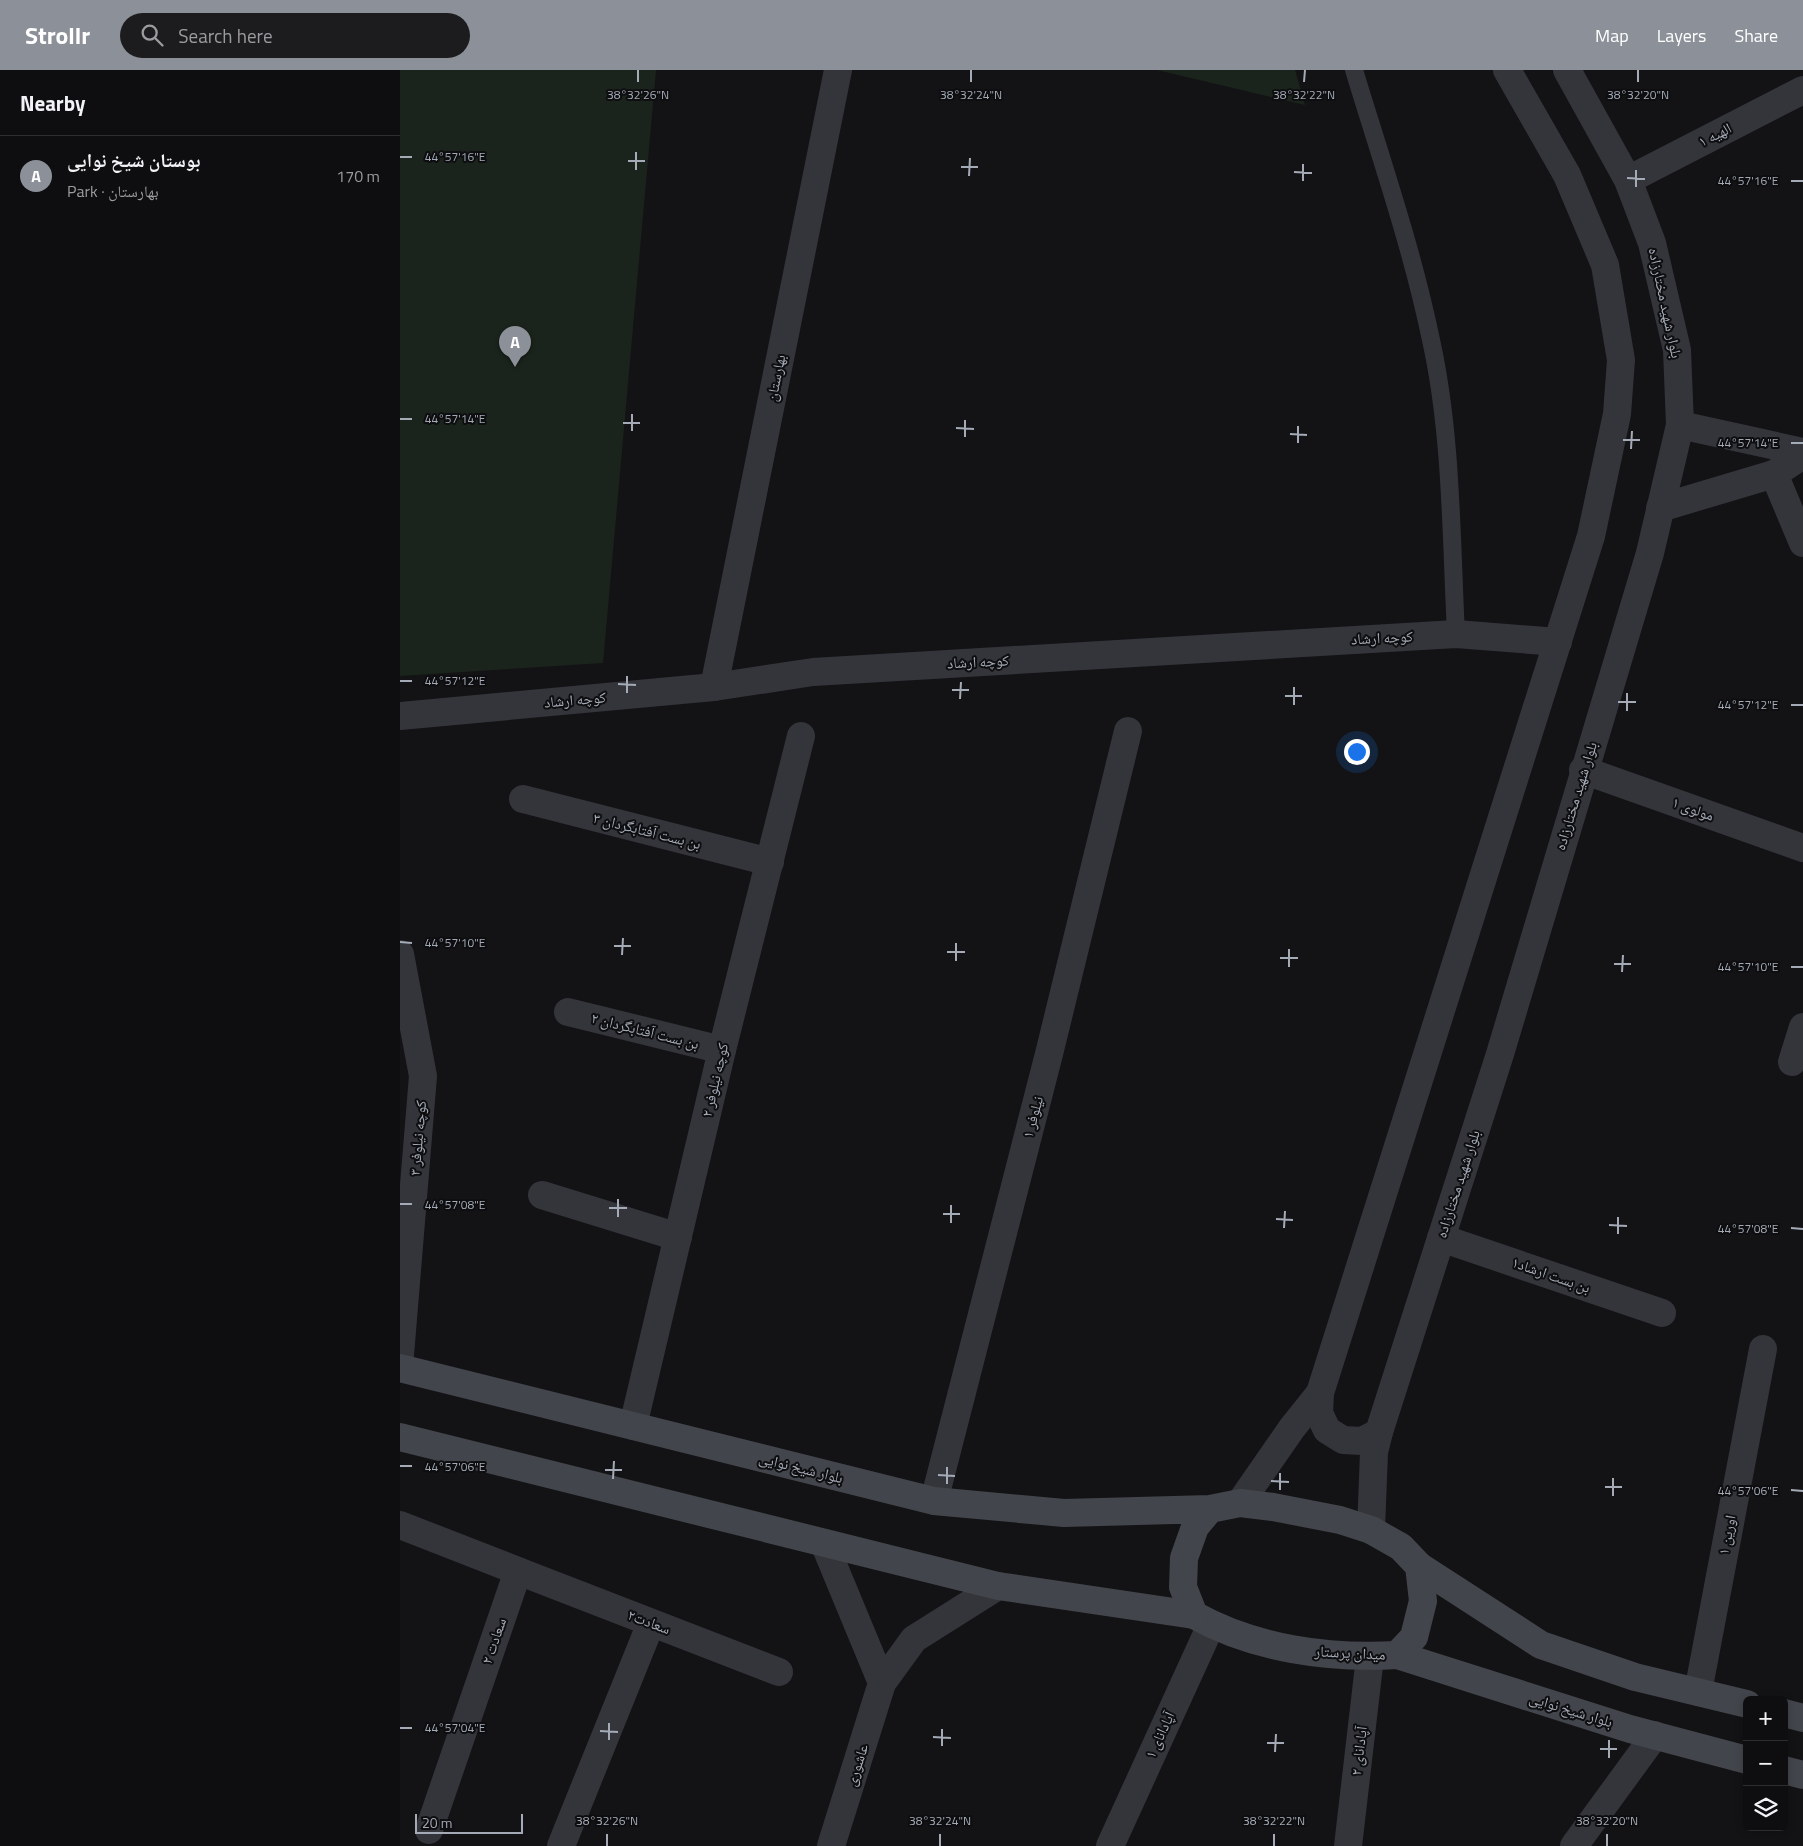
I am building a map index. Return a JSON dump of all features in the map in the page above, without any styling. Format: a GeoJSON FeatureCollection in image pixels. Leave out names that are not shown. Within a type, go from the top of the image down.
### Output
{"type":"FeatureCollection","features":[{"type":"Feature","properties":{"kind":"main road","name":"بلوار شیخ نوایی"},"geometry":{"type":"LineString","coordinates":[[400,1368],[934,1501],[1064,1513],[1210,1509]]}},
{"type":"Feature","properties":{"kind":"main road"},"geometry":{"type":"LineString","coordinates":[[400,1437],[998,1586],[1202,1620]]}},
{"type":"Feature","properties":{"kind":"main road"},"geometry":{"type":"LineString","coordinates":[[1202,1620],[1183,1586],[1184,1558],[1195,1527],[1210,1509],[1240,1503],[1273,1507],[1340,1520],[1371,1530],[1401,1548],[1419,1566],[1541,1645],[1635,1677],[1743,1703]]}},
{"type":"Feature","properties":{"kind":"main road","name":"میدان پرستار"},"geometry":{"type":"LineString","coordinates":[[1202,1620],[1280,1647],[1322,1654],[1370,1657],[1397,1655],[1414,1637],[1423,1601],[1419,1566]]}},
{"type":"Feature","properties":{"kind":"main road","name":"بلوار شیخ نوایی"},"geometry":{"type":"LineString","coordinates":[[1397,1655],[1655,1735],[1743,1759]]}},
{"type":"Feature","properties":{"kind":"main road"},"geometry":{"type":"LineString","coordinates":[[1788,1714],[1803,1718]]}},
{"type":"Feature","properties":{"kind":"main road"},"geometry":{"type":"LineString","coordinates":[[1788,1771],[1803,1776]]}},
{"type":"Feature","properties":{"kind":"street","name":"بهارستان"},"geometry":{"type":"LineString","coordinates":[[714,687],[838,70]]}},
{"type":"Feature","properties":{"kind":"street"},"geometry":{"type":"LineString","coordinates":[[1379,1432],[1362,1441],[1343,1440],[1327,1430],[1319,1413],[1320,1393],[1591,536],[1617,414],[1621,360],[1604,265],[1567,175],[1507,70]]}},
{"type":"Feature","properties":{"kind":"street","name":"بلوار شهید مختارزاده"},"geometry":{"type":"LineString","coordinates":[[1371,1530],[1374,1452],[1379,1432],[1502,1045],[1583,770],[1650,553],[1680,425],[1678,350],[1652,244],[1628,180],[1567,70]]}},
{"type":"Feature","properties":{"kind":"street","name":"الهیه ۱"},"geometry":{"type":"LineString","coordinates":[[1628,180],[1803,90]]}},
{"type":"Feature","properties":{"kind":"street"},"geometry":{"type":"LineString","coordinates":[[1680,425],[1803,453]]}},
{"type":"Feature","properties":{"kind":"street"},"geometry":{"type":"LineString","coordinates":[[1660,508],[1774,474],[1803,453]]}},
{"type":"Feature","properties":{"kind":"street"},"geometry":{"type":"LineString","coordinates":[[1774,474],[1803,542]]}},
{"type":"Feature","properties":{"kind":"street","name":"کوچه ارشاد"},"geometry":{"type":"LineString","coordinates":[[400,716],[714,687],[813,672],[1456,634],[1558,642]]}},
{"type":"Feature","properties":{"kind":"street","name":"۱ نیلوفر"},"geometry":{"type":"LineString","coordinates":[[934,1501],[1050,1054],[1128,731]]}},
{"type":"Feature","properties":{"kind":"street","name":"کوچه نیلوفر ۲"},"geometry":{"type":"LineString","coordinates":[[633,1426],[722,1050],[801,736]]}},
{"type":"Feature","properties":{"kind":"street","name":"مولوی ۱"},"geometry":{"type":"LineString","coordinates":[[1583,770],[1803,848]]}},
{"type":"Feature","properties":{"kind":"street","name":"بن بست آفتابگردان ۳"},"geometry":{"type":"LineString","coordinates":[[523,799],[770,862]]}},
{"type":"Feature","properties":{"kind":"street","name":"کوچه نیلوفر ۳"},"geometry":{"type":"LineString","coordinates":[[400,954],[423,1076],[400,1355]]}},
{"type":"Feature","properties":{"kind":"street","name":"بن بست آفتابگردان ۲"},"geometry":{"type":"LineString","coordinates":[[568,1012],[722,1050]]}},
{"type":"Feature","properties":{"kind":"street"},"geometry":{"type":"LineString","coordinates":[[1792,1062],[1803,1027]]}},
{"type":"Feature","properties":{"kind":"street"},"geometry":{"type":"LineString","coordinates":[[542,1194],[678,1237]]}},
{"type":"Feature","properties":{"kind":"street","name":"بن بست ارشاد۱"},"geometry":{"type":"LineString","coordinates":[[1440,1238],[1662,1313]]}},
{"type":"Feature","properties":{"kind":"street","name":"اورین ۱"},"geometry":{"type":"LineString","coordinates":[[1698,1692],[1763,1349]]}},
{"type":"Feature","properties":{"kind":"street"},"geometry":{"type":"LineString","coordinates":[[1240,1503],[1292,1428],[1320,1393]]}},
{"type":"Feature","properties":{"kind":"street"},"geometry":{"type":"LineString","coordinates":[[400,1525],[518,1571]]}},
{"type":"Feature","properties":{"kind":"street"},"geometry":{"type":"LineString","coordinates":[[824,1543],[882,1683]]}},
{"type":"Feature","properties":{"kind":"street","name":"سعادت۲"},"geometry":{"type":"LineString","coordinates":[[518,1571],[780,1672]]}},
{"type":"Feature","properties":{"kind":"street","name":"سعادت ۲"},"geometry":{"type":"LineString","coordinates":[[429,1830],[518,1571]]}},
{"type":"Feature","properties":{"kind":"street","name":"عاشوری"},"geometry":{"type":"LineString","coordinates":[[831,1846],[882,1683],[914,1639],[998,1586]]}},
{"type":"Feature","properties":{"kind":"street","name":"آپادانای ۱"},"geometry":{"type":"LineString","coordinates":[[1110,1846],[1202,1620]]}},
{"type":"Feature","properties":{"kind":"street"},"geometry":{"type":"LineString","coordinates":[[561,1846],[651,1622]]}},
{"type":"Feature","properties":{"kind":"street","name":"آپادانای ۲"},"geometry":{"type":"LineString","coordinates":[[1348,1846],[1370,1657]]}},
{"type":"Feature","properties":{"kind":"street"},"geometry":{"type":"LineString","coordinates":[[1574,1846],[1655,1735]]}},
{"type":"Feature","properties":{"kind":"lane"},"geometry":{"type":"LineString","coordinates":[[1354,70],[1398,213],[1432,340],[1444,432],[1456,634]]}},
{"type":"Feature","properties":{"kind":"shaded area"},"geometry":{"type":"Polygon","coordinates":[[[400,70],[656,70],[603,663],[400,676],[400,70]]]}},
{"type":"Feature","properties":{"kind":"shaded area"},"geometry":{"type":"Polygon","coordinates":[[[1157,70],[1295,70],[1305,105],[1157,70]]]}},
{"type":"Feature","properties":{"kind":"place","name":"بوستان شیخ نوایی"},"geometry":{"type":"Point","coordinates":[515,367]}}]}
